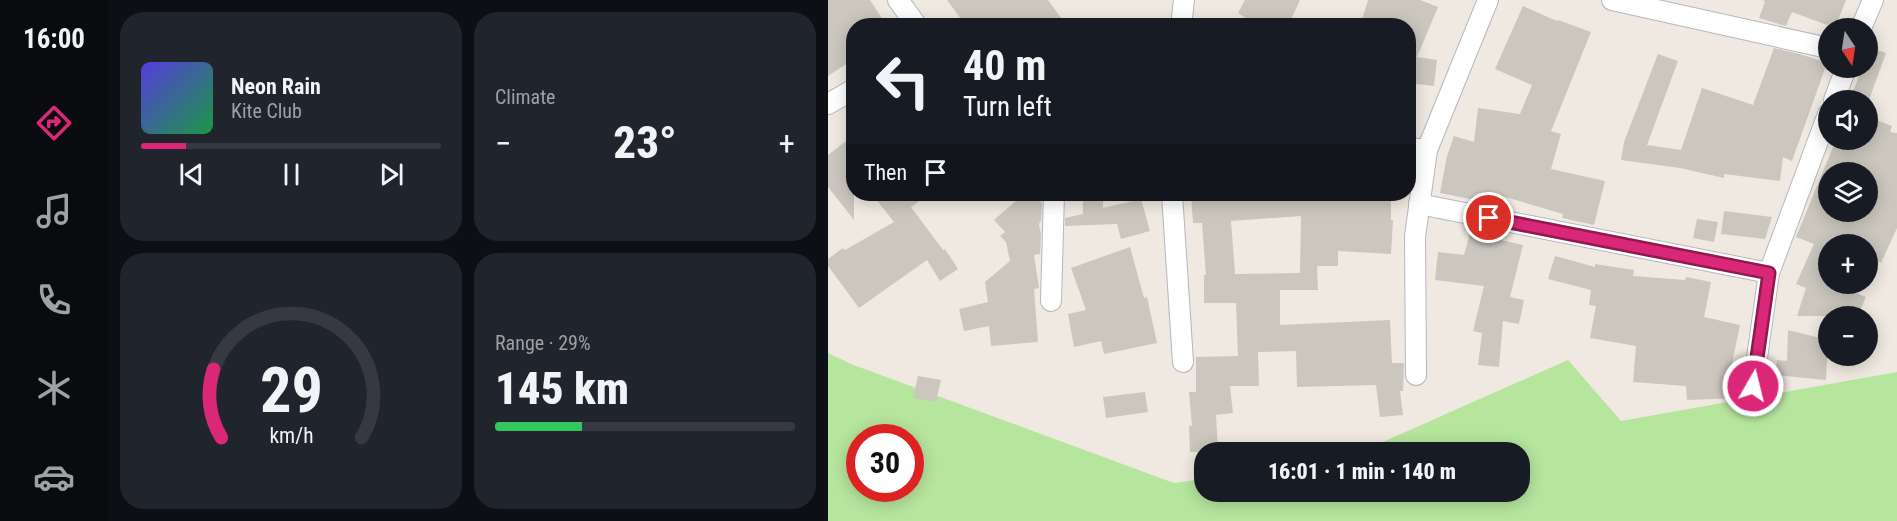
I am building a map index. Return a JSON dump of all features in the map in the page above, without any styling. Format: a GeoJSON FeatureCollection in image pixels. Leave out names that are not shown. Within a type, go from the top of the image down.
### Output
{"type":"FeatureCollection","features":[{"type":"Feature","properties":{"kind":"street"},"geometry":{"type":"LineString","coordinates":[[898,0],[911,18]]}},
{"type":"Feature","properties":{"kind":"street"},"geometry":{"type":"LineString","coordinates":[[1182,18],[1184,0]]}},
{"type":"Feature","properties":{"kind":"street"},"geometry":{"type":"LineString","coordinates":[[1416,375],[1415,236],[1419,204],[1418,149],[1488,0]]}},
{"type":"Feature","properties":{"kind":"street"},"geometry":{"type":"LineString","coordinates":[[1612,0],[1818,46]]}},
{"type":"Feature","properties":{"kind":"street"},"geometry":{"type":"LineString","coordinates":[[1865,18],[1873,0]]}},
{"type":"Feature","properties":{"kind":"street"},"geometry":{"type":"LineString","coordinates":[[828,104],[846,94]]}},
{"type":"Feature","properties":{"kind":"street"},"geometry":{"type":"LineString","coordinates":[[1753,386],[1769,273],[1818,141]]}},
{"type":"Feature","properties":{"kind":"street"},"geometry":{"type":"LineString","coordinates":[[1051,301],[1054,201]]}},
{"type":"Feature","properties":{"kind":"street"},"geometry":{"type":"LineString","coordinates":[[1172,201],[1183,362]]}},
{"type":"Feature","properties":{"kind":"street"},"geometry":{"type":"LineString","coordinates":[[1419,204],[1769,273]]}},
{"type":"Feature","properties":{"kind":"green space"},"geometry":{"type":"Polygon","coordinates":[[[828,353],[851,364],[1174,483],[1194,480],[1194,502],[1530,502],[1530,442],[1383,442],[1568,360],[1621,421],[1897,372],[1897,521],[828,521],[828,353]]]}},
{"type":"Feature","properties":{"kind":"building"},"geometry":{"type":"Polygon","coordinates":[[[828,0],[870,0],[882,18],[846,18],[846,64],[828,76],[828,0]]]}},
{"type":"Feature","properties":{"kind":"building"},"geometry":{"type":"Polygon","coordinates":[[[947,0],[1048,0],[1061,18],[960,18],[947,0]]]}},
{"type":"Feature","properties":{"kind":"building"},"geometry":{"type":"Polygon","coordinates":[[[1245,0],[1300,0],[1292,18],[1246,18],[1238,13],[1245,0]]]}},
{"type":"Feature","properties":{"kind":"building"},"geometry":{"type":"Polygon","coordinates":[[[1368,0],[1420,0],[1438,7],[1417,57],[1437,60],[1434,86],[1416,84],[1416,18],[1362,18],[1368,0]]]}},
{"type":"Feature","properties":{"kind":"building"},"geometry":{"type":"Polygon","coordinates":[[[1763,0],[1846,0],[1839,18],[1818,18],[1818,22],[1792,12],[1786,26],[1759,18],[1765,2],[1763,0]]]}},
{"type":"Feature","properties":{"kind":"building"},"geometry":{"type":"Polygon","coordinates":[[[1523,6],[1557,21],[1591,32],[1551,131],[1561,134],[1551,169],[1605,181],[1594,225],[1562,218],[1563,214],[1492,193],[1490,203],[1440,193],[1447,156],[1454,136],[1474,142],[1478,108],[1520,114],[1532,85],[1495,69],[1523,6]]]}},
{"type":"Feature","properties":{"kind":"building"},"geometry":{"type":"Polygon","coordinates":[[[1774,48],[1818,60],[1818,78],[1822,78],[1792,161],[1783,157],[1780,181],[1724,174],[1724,178],[1680,168],[1621,160],[1624,142],[1658,54],[1678,61],[1647,145],[1681,150],[1702,88],[1753,105],[1774,48]]]}},
{"type":"Feature","properties":{"kind":"building"},"geometry":{"type":"Polygon","coordinates":[[[1878,50],[1886,53],[1878,75],[1878,50]]]}},
{"type":"Feature","properties":{"kind":"building"},"geometry":{"type":"Polygon","coordinates":[[[1858,78],[1877,78],[1873,90],[1854,90],[1858,78]]]}},
{"type":"Feature","properties":{"kind":"building"},"geometry":{"type":"Polygon","coordinates":[[[1878,121],[1892,126],[1890,132],[1897,133],[1897,228],[1881,263],[1878,262],[1878,234],[1818,234],[1818,294],[1859,294],[1866,297],[1862,306],[1818,306],[1818,316],[1797,316],[1806,288],[1796,284],[1814,244],[1796,237],[1818,184],[1818,222],[1878,222],[1878,162],[1827,162],[1832,150],[1878,150],[1878,121]]]}},
{"type":"Feature","properties":{"kind":"building"},"geometry":{"type":"Polygon","coordinates":[[[846,141],[846,201],[854,201],[854,220],[828,187],[828,155],[846,141]]]}},
{"type":"Feature","properties":{"kind":"building"},"geometry":{"type":"Polygon","coordinates":[[[878,201],[919,201],[911,207],[958,269],[940,281],[927,260],[859,308],[828,266],[828,259],[843,248],[845,250],[894,222],[878,201]]]}},
{"type":"Feature","properties":{"kind":"building"},"geometry":{"type":"Polygon","coordinates":[[[1016,201],[1040,201],[1042,203],[1039,224],[1040,254],[1034,255],[1039,288],[1034,289],[1038,342],[991,346],[989,326],[964,331],[959,309],[988,302],[985,282],[1010,261],[1006,242],[1000,236],[1005,232],[994,220],[1016,201]]]}},
{"type":"Feature","properties":{"kind":"building"},"geometry":{"type":"Polygon","coordinates":[[[1083,201],[1103,201],[1103,208],[1142,201],[1150,231],[1121,239],[1117,224],[1065,226],[1065,218],[1083,214],[1083,201]]]}},
{"type":"Feature","properties":{"kind":"building"},"geometry":{"type":"Polygon","coordinates":[[[1191,201],[1391,201],[1391,220],[1393,220],[1391,254],[1338,251],[1338,266],[1317,266],[1318,290],[1280,290],[1280,325],[1390,320],[1392,363],[1404,363],[1403,391],[1400,391],[1403,415],[1380,417],[1376,385],[1297,387],[1296,351],[1258,352],[1259,386],[1230,386],[1233,413],[1216,415],[1218,442],[1194,442],[1194,452],[1190,452],[1189,426],[1192,426],[1189,392],[1196,392],[1196,357],[1238,356],[1236,303],[1204,303],[1204,275],[1206,275],[1202,223],[1193,223],[1191,201]],[[1301,216],[1231,221],[1235,274],[1300,273],[1301,216]]]}},
{"type":"Feature","properties":{"kind":"building"},"geometry":{"type":"Polygon","coordinates":[[[1724,211],[1772,217],[1765,239],[1721,234],[1724,211]]]}},
{"type":"Feature","properties":{"kind":"building"},"geometry":{"type":"Polygon","coordinates":[[[1697,219],[1718,222],[1714,242],[1693,238],[1697,219]]]}},
{"type":"Feature","properties":{"kind":"building"},"geometry":{"type":"Polygon","coordinates":[[[1470,233],[1523,245],[1510,297],[1524,300],[1519,324],[1503,321],[1499,367],[1478,365],[1482,333],[1473,331],[1484,286],[1435,280],[1438,252],[1464,255],[1470,233]]]}},
{"type":"Feature","properties":{"kind":"building"},"geometry":{"type":"Polygon","coordinates":[[[1130,247],[1144,298],[1147,297],[1157,343],[1104,354],[1101,341],[1074,347],[1068,314],[1086,310],[1071,268],[1130,247]]]}},
{"type":"Feature","properties":{"kind":"building"},"geometry":{"type":"Polygon","coordinates":[[[1555,256],[1595,267],[1595,264],[1634,270],[1633,276],[1685,280],[1686,277],[1711,282],[1704,317],[1740,325],[1731,368],[1738,368],[1738,398],[1687,400],[1686,386],[1633,382],[1636,346],[1590,338],[1596,306],[1589,305],[1591,290],[1548,279],[1555,256]]]}},
{"type":"Feature","properties":{"kind":"building"},"geometry":{"type":"Polygon","coordinates":[[[1788,330],[1818,338],[1818,366],[1827,366],[1826,380],[1775,375],[1777,360],[1787,361],[1788,330]]]}},
{"type":"Feature","properties":{"kind":"building"},"geometry":{"type":"Polygon","coordinates":[[[918,376],[941,380],[936,402],[913,398],[918,376]]]}},
{"type":"Feature","properties":{"kind":"building"},"geometry":{"type":"Polygon","coordinates":[[[1145,392],[1148,412],[1106,418],[1103,397],[1145,392]]]}},
{"type":"Feature","properties":{"kind":"route"},"geometry":{"type":"LineString","coordinates":[[1489,218],[1769,273],[1753,386]]}}]}
